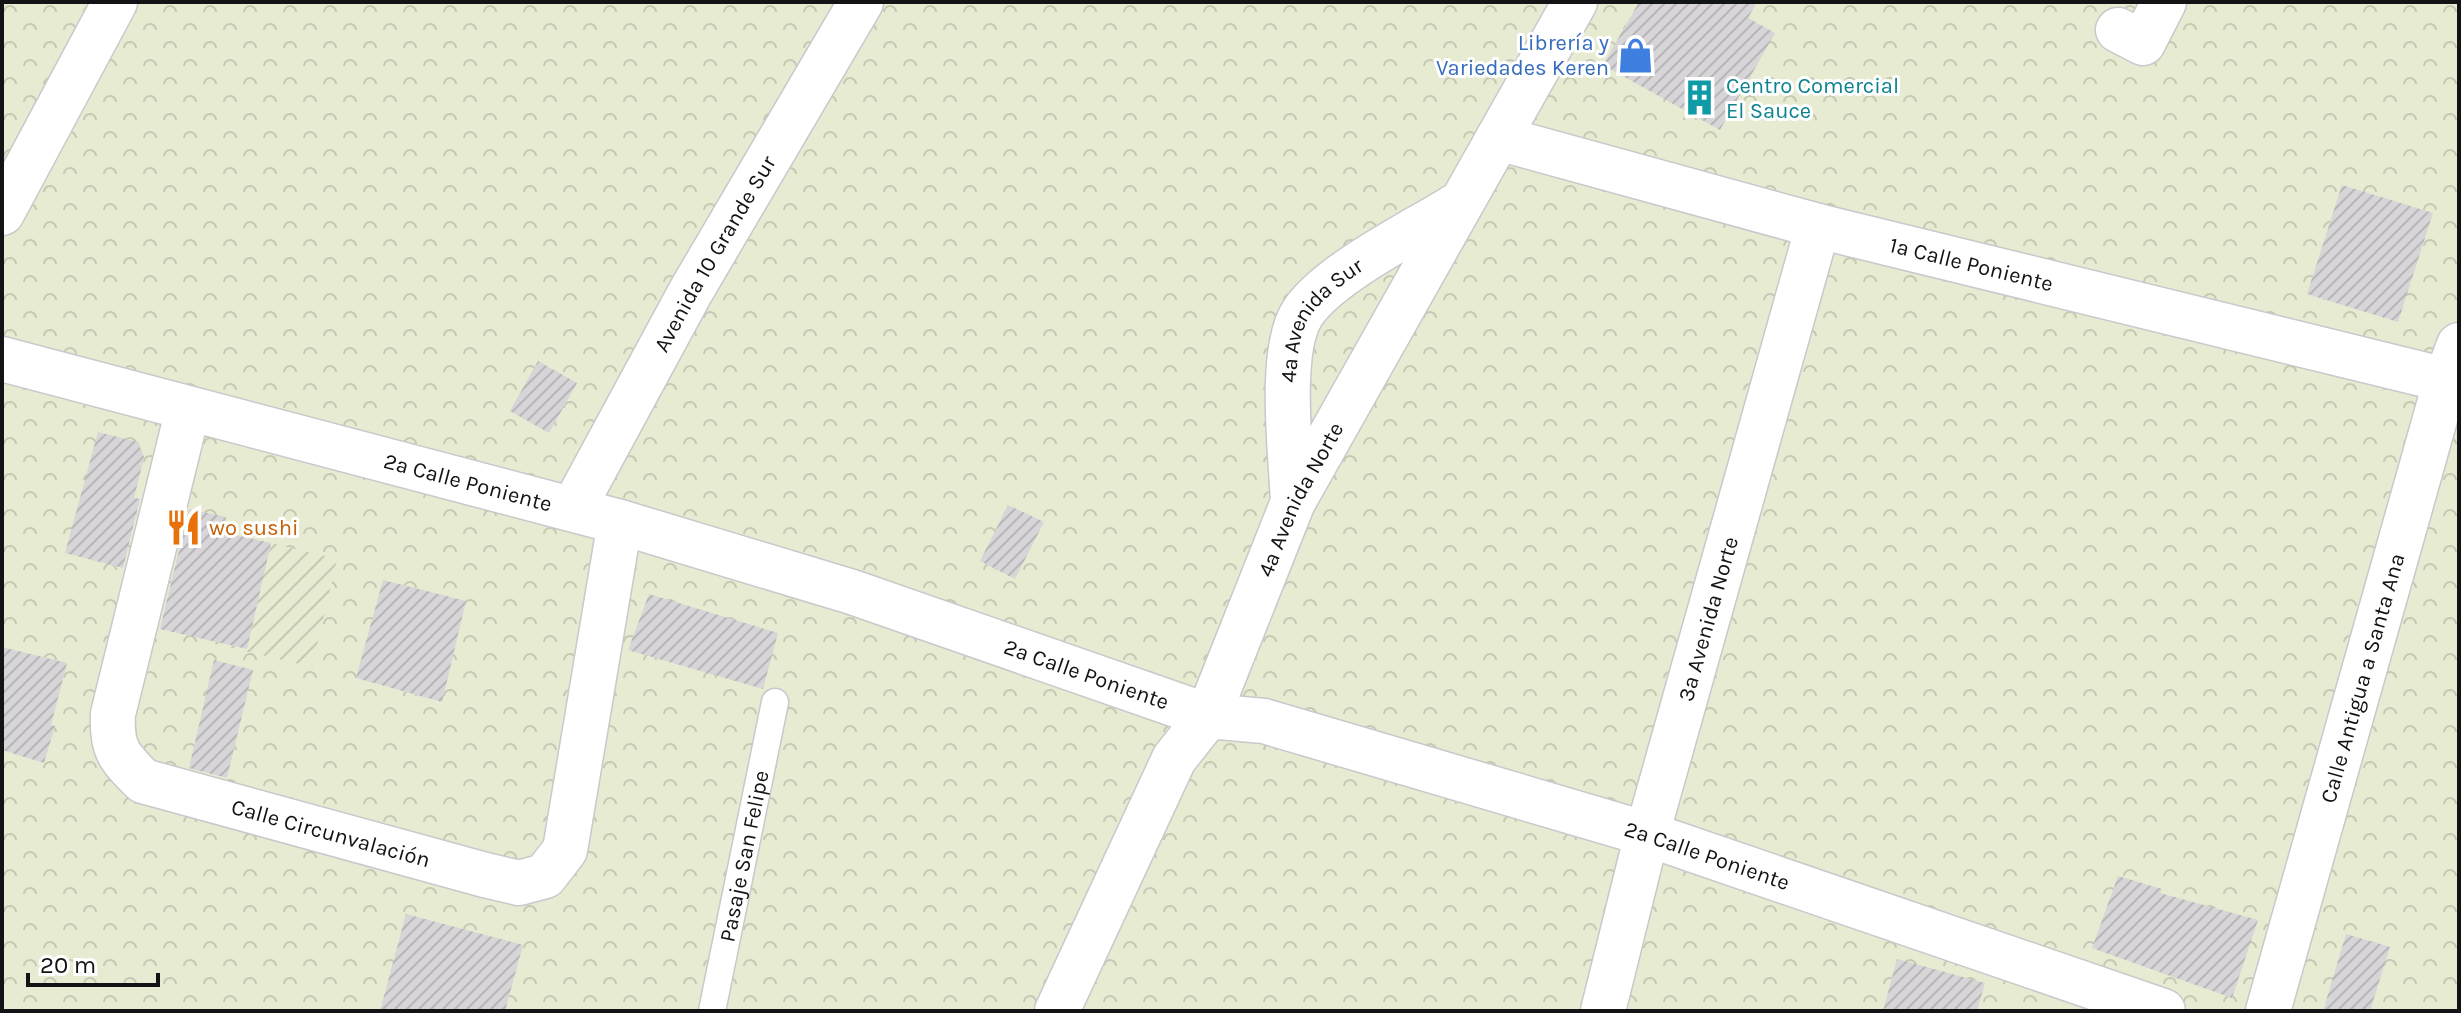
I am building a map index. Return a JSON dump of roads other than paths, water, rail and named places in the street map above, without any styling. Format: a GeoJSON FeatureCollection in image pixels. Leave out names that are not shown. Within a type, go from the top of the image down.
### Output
{"type":"FeatureCollection","features":[{"type":"Feature","properties":{"kind":"street"},"geometry":{"type":"LineString","coordinates":[[2,213],[115,2]]}},
{"type":"Feature","properties":{"kind":"street","name":"Avenida 10 Grande Sur"},"geometry":{"type":"LineString","coordinates":[[573,509],[691,291],[861,2]]}},
{"type":"Feature","properties":{"kind":"street","name":"4a Avenida Norte"},"geometry":{"type":"LineString","coordinates":[[1057,1011],[1174,759],[1208,716],[1293,502],[1575,2]]}},
{"type":"Feature","properties":{"kind":"street"},"geometry":{"type":"LineString","coordinates":[[2118,30],[2143,43],[2164,2]]}},
{"type":"Feature","properties":{"kind":"street","name":"1a Calle Poniente"},"geometry":{"type":"LineString","coordinates":[[1498,138],[1818,226],[2452,362]]}},
{"type":"Feature","properties":{"kind":"street","name":"4a Avenida Sur"},"geometry":{"type":"LineString","coordinates":[[1293,502],[1288,410],[1289,355],[1301,315],[1327,286],[1463,201]]}},
{"type":"Feature","properties":{"kind":"street","name":"3a Avenida Norte"},"geometry":{"type":"LineString","coordinates":[[1603,1011],[1647,834],[1818,226]]}},
{"type":"Feature","properties":{"kind":"street","name":"2a Calle Poniente"},"geometry":{"type":"LineString","coordinates":[[2,359],[620,522],[852,592],[1208,716],[1264,721],[1647,834],[2163,1011]]}},
{"type":"Feature","properties":{"kind":"street","name":"Calle Antigua a Santa Ana"},"geometry":{"type":"LineString","coordinates":[[2268,1011],[2452,362]]}},
{"type":"Feature","properties":{"kind":"street","name":"Calle Circunvalación"},"geometry":{"type":"LineString","coordinates":[[188,409],[113,714],[112,733],[118,756],[143,781],[485,875],[519,883],[545,876],[565,850],[620,522]]}},
{"type":"Feature","properties":{"kind":"lane","name":"Pasaje San Felipe"},"geometry":{"type":"LineString","coordinates":[[712,1011],[775,702]]}},
{"type":"Feature","properties":{"kind":"place","name":"Librería y Variedades Keren"},"geometry":{"type":"Point","coordinates":[1635,55]}},
{"type":"Feature","properties":{"kind":"place","name":"Centro Comercial El Sauce"},"geometry":{"type":"Point","coordinates":[1700,98]}},
{"type":"Feature","properties":{"kind":"place","name":"wo sushi"},"geometry":{"type":"Point","coordinates":[183,527]}}]}
